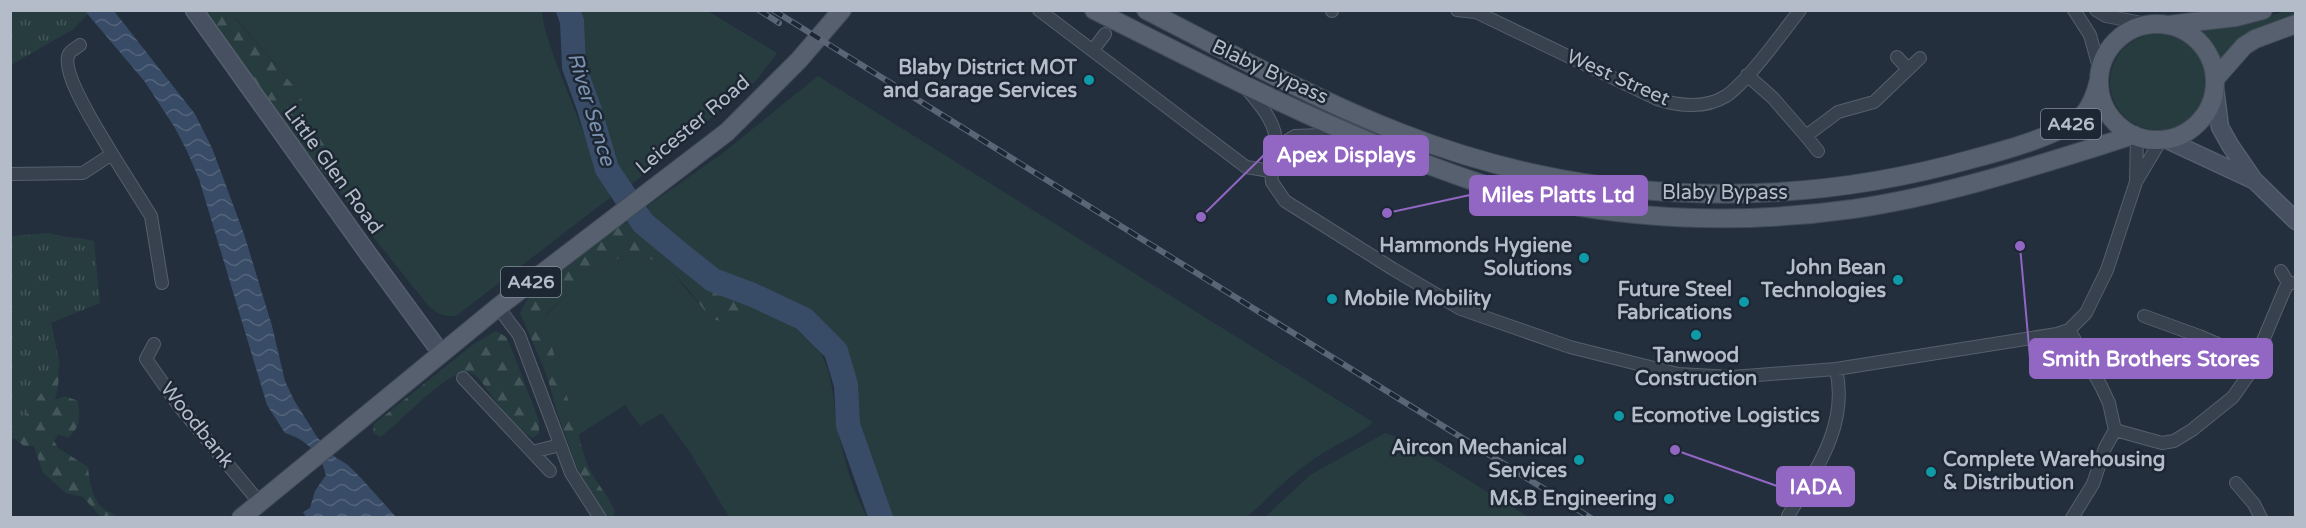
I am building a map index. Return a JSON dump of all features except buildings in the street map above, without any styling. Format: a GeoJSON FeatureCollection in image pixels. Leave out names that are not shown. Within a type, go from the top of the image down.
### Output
{"type":"FeatureCollection","features":[{"type":"Feature","properties":{"kind":"main road","name":"Little Glen Road"},"geometry":{"type":"LineString","coordinates":[[194,10],[441,353]]}},
{"type":"Feature","properties":{"kind":"main road","name":"Blaby Bypass"},"geometry":{"type":"LineString","coordinates":[[1094,10],[1244,85],[1349,134],[1463,178],[1506,191],[1602,210],[1715,218],[1804,215],[1853,209],[1929,195],[2031,168],[2135,135]]}},
{"type":"Feature","properties":{"kind":"main road","name":"Blaby Bypass"},"geometry":{"type":"LineString","coordinates":[[1146,10],[1281,79],[1401,133],[1515,169],[1566,180],[1657,191],[1706,194],[1781,194],[1854,186],[1920,174],[2020,146],[2071,124],[2090,107],[2100,75]]}},
{"type":"Feature","properties":{"kind":"main road"},"geometry":{"type":"LineString","coordinates":[[2254,180],[2163,139],[2135,135],[2119,125],[2106,108],[2102,98],[2100,75],[2107,54],[2117,41],[2132,30],[2235,17],[2263,10]]}},
{"type":"Feature","properties":{"kind":"main road","name":"Leicester Road"},"geometry":{"type":"LineString","coordinates":[[260,502],[498,307],[727,132],[842,13]]}},
{"type":"Feature","properties":{"kind":"main road"},"geometry":{"type":"LineString","coordinates":[[2163,139],[2182,134],[2198,123],[2209,107],[2215,83],[2244,46],[2255,39],[2295,24]]}},
{"type":"Feature","properties":{"kind":"main road"},"geometry":{"type":"LineString","coordinates":[[2159,25],[2181,30],[2197,40],[2210,58],[2220,127],[2254,180],[2295,221]]}},
{"type":"Feature","properties":{"kind":"main road","name":"A426"},"geometry":{"type":"LineString","coordinates":[[242,518],[260,502]]}},
{"type":"Feature","properties":{"kind":"street"},"geometry":{"type":"LineString","coordinates":[[1039,10],[1246,167],[1271,171]]}},
{"type":"Feature","properties":{"kind":"street","name":"West Street"},"geometry":{"type":"LineString","coordinates":[[1457,10],[1476,11],[1669,103],[1682,105],[1705,104],[1726,96],[1747,75],[1800,10]]}},
{"type":"Feature","properties":{"kind":"street"},"geometry":{"type":"LineString","coordinates":[[2074,10],[2090,35],[2100,75]]}},
{"type":"Feature","properties":{"kind":"street"},"geometry":{"type":"LineString","coordinates":[[2096,10],[2106,16],[2159,25]]}},
{"type":"Feature","properties":{"kind":"street"},"geometry":{"type":"LineString","coordinates":[[1094,50],[1105,34]]}},
{"type":"Feature","properties":{"kind":"street"},"geometry":{"type":"LineString","coordinates":[[80,45],[68,57],[67,66],[71,81],[112,154],[151,216],[162,283]]}},
{"type":"Feature","properties":{"kind":"street"},"geometry":{"type":"LineString","coordinates":[[1897,57],[1908,69]]}},
{"type":"Feature","properties":{"kind":"street"},"geometry":{"type":"LineString","coordinates":[[1806,136],[1838,112],[1874,102],[1920,58]]}},
{"type":"Feature","properties":{"kind":"street"},"geometry":{"type":"LineString","coordinates":[[1747,75],[1773,98],[1818,151]]}},
{"type":"Feature","properties":{"kind":"street"},"geometry":{"type":"LineString","coordinates":[[1244,85],[1270,118],[1276,148]]}},
{"type":"Feature","properties":{"kind":"street"},"geometry":{"type":"LineString","coordinates":[[1349,134],[1295,136],[1276,148],[1271,159],[1272,182],[1285,201],[1461,309],[1570,347],[1678,374],[1732,377],[1836,369],[2057,334],[2069,330],[2086,313],[2107,270],[2136,182],[2163,139]]}},
{"type":"Feature","properties":{"kind":"street"},"geometry":{"type":"LineString","coordinates":[[2135,135],[2136,182]]}},
{"type":"Feature","properties":{"kind":"street"},"geometry":{"type":"LineString","coordinates":[[10,174],[83,173],[112,154]]}},
{"type":"Feature","properties":{"kind":"street"},"geometry":{"type":"LineString","coordinates":[[2115,430],[2162,443],[2174,441],[2192,430],[2233,397],[2249,375],[2277,304],[2292,283],[2281,271]]}},
{"type":"Feature","properties":{"kind":"street"},"geometry":{"type":"LineString","coordinates":[[498,307],[519,335],[571,473],[600,518]]}},
{"type":"Feature","properties":{"kind":"street"},"geometry":{"type":"LineString","coordinates":[[2144,316],[2255,360]]}},
{"type":"Feature","properties":{"kind":"street"},"geometry":{"type":"LineString","coordinates":[[2069,330],[2109,403],[2115,430],[2105,448],[2093,484],[2072,518]]}},
{"type":"Feature","properties":{"kind":"street","name":"Woodbank"},"geometry":{"type":"LineString","coordinates":[[154,344],[146,359],[160,381],[260,502]]}},
{"type":"Feature","properties":{"kind":"street"},"geometry":{"type":"LineString","coordinates":[[1788,516],[1825,454],[1834,432],[1839,404],[1836,369]]}},
{"type":"Feature","properties":{"kind":"street"},"geometry":{"type":"LineString","coordinates":[[463,378],[482,390],[550,471]]}},
{"type":"Feature","properties":{"kind":"street"},"geometry":{"type":"LineString","coordinates":[[532,452],[560,445]]}},
{"type":"Feature","properties":{"kind":"street"},"geometry":{"type":"LineString","coordinates":[[2236,483],[2254,504],[2261,518]]}},
{"type":"Feature","properties":{"kind":"green space"},"geometry":{"type":"Polygon","coordinates":[[[85,10],[88,14],[72,30],[11,65],[11,11],[85,10]]]}},
{"type":"Feature","properties":{"kind":"green space"},"geometry":{"type":"Polygon","coordinates":[[[248,10],[542,11],[544,26],[554,57],[611,197],[456,316],[439,314],[426,303],[359,219],[367,221],[362,205],[319,137],[297,90],[235,17],[248,10]]]}},
{"type":"Feature","properties":{"kind":"green space"},"geometry":{"type":"Polygon","coordinates":[[[205,11],[248,11],[235,18],[297,90],[319,137],[362,205],[367,222],[359,219],[338,189],[293,136],[205,11]]]}},
{"type":"Feature","properties":{"kind":"green space"},"geometry":{"type":"Polygon","coordinates":[[[571,11],[708,11],[777,53],[757,80],[631,185],[625,185],[615,174],[611,152],[570,47],[568,25],[571,11]]]}},
{"type":"Feature","properties":{"kind":"green space"},"geometry":{"type":"Polygon","coordinates":[[[2285,11],[2295,11],[2295,14],[2250,33],[2219,62],[2209,43],[2196,32],[2198,28],[2241,25],[2285,11]]]}},
{"type":"Feature","properties":{"kind":"green space"},"geometry":{"type":"Polygon","coordinates":[[[2158,34],[2176,38],[2192,48],[2202,64],[2206,82],[2202,100],[2192,116],[2176,126],[2158,130],[2140,126],[2124,116],[2114,100],[2110,82],[2114,64],[2124,48],[2140,38],[2158,34]]]}},
{"type":"Feature","properties":{"kind":"green space"},"geometry":{"type":"Polygon","coordinates":[[[818,76],[1373,422],[1359,433],[1305,465],[1247,517],[883,517],[871,475],[854,430],[852,397],[847,371],[834,344],[808,315],[774,298],[712,276],[644,220],[649,205],[724,152],[818,76]]]}},
{"type":"Feature","properties":{"kind":"green space"},"geometry":{"type":"Polygon","coordinates":[[[631,221],[695,275],[756,309],[755,312],[749,314],[732,313],[721,321],[711,319],[670,270],[639,252],[620,257],[568,294],[545,315],[554,355],[585,459],[613,507],[615,512],[612,518],[605,517],[578,470],[546,373],[520,313],[527,300],[615,228],[631,221]]]}},
{"type":"Feature","properties":{"kind":"green space"},"geometry":{"type":"Polygon","coordinates":[[[49,233],[94,241],[100,303],[51,323],[60,366],[21,422],[11,432],[11,236],[49,233]]]}},
{"type":"Feature","properties":{"kind":"green space"},"geometry":{"type":"Polygon","coordinates":[[[639,252],[670,270],[699,304],[726,316],[732,313],[755,312],[756,309],[795,329],[815,345],[829,373],[845,461],[852,484],[867,517],[729,517],[691,454],[662,413],[640,426],[625,405],[578,435],[548,335],[545,316],[568,294],[620,257],[639,252]]]}},
{"type":"Feature","properties":{"kind":"green space"},"geometry":{"type":"Polygon","coordinates":[[[51,323],[59,371],[55,400],[65,396],[78,401],[79,412],[79,421],[72,434],[68,438],[58,434],[54,441],[58,448],[88,467],[94,496],[100,506],[117,517],[101,517],[83,497],[66,493],[43,473],[34,446],[24,446],[14,438],[11,441],[11,401],[51,323]]]}},
{"type":"Feature","properties":{"kind":"green space"},"geometry":{"type":"Polygon","coordinates":[[[496,331],[506,337],[512,350],[539,421],[539,434],[533,438],[520,429],[479,378],[469,372],[460,373],[449,379],[380,437],[373,433],[374,424],[475,343],[496,331]]]}},
{"type":"Feature","properties":{"kind":"green space"},"geometry":{"type":"Polygon","coordinates":[[[1385,433],[1399,438],[1529,517],[1265,517],[1310,475],[1385,433]]]}},
{"type":"Feature","properties":{"kind":"water"},"geometry":{"type":"Polygon","coordinates":[[[85,11],[114,11],[195,114],[212,148],[244,234],[272,326],[285,381],[294,400],[317,437],[335,457],[348,465],[361,478],[396,517],[306,517],[303,512],[310,508],[315,491],[326,475],[324,467],[311,448],[285,433],[267,405],[199,179],[187,151],[145,82],[85,11]]]}},
{"type":"Feature","properties":{"kind":"waterway","name":"River Sence"},"geometry":{"type":"LineString","coordinates":[[568,10],[572,21],[574,67],[607,169],[643,223],[684,257],[713,280],[753,295],[804,319],[836,351],[846,385],[848,425],[881,518]]}},
{"type":"Feature","properties":{"kind":"railway"},"geometry":{"type":"LineString","coordinates":[[759,10],[779,23]]}},
{"type":"Feature","properties":{"kind":"railway"},"geometry":{"type":"LineString","coordinates":[[773,10],[1591,518]]}},
{"type":"Feature","properties":{"kind":"place","name":"Blaby District MOT and Garage Services"},"geometry":{"type":"Point","coordinates":[1089,80]}},
{"type":"Feature","properties":{"kind":"place","name":"Miles Platts Ltd"},"geometry":{"type":"Point","coordinates":[1387,213]}},
{"type":"Feature","properties":{"kind":"place","name":"Apex Displays"},"geometry":{"type":"Point","coordinates":[1201,217]}},
{"type":"Feature","properties":{"kind":"place","name":"Smith Brothers Stores"},"geometry":{"type":"Point","coordinates":[2020,246]}},
{"type":"Feature","properties":{"kind":"place","name":"Hammonds Hygiene Solutions"},"geometry":{"type":"Point","coordinates":[1584,258]}},
{"type":"Feature","properties":{"kind":"place","name":"John Bean Technologies"},"geometry":{"type":"Point","coordinates":[1898,280]}},
{"type":"Feature","properties":{"kind":"place","name":"Mobile Mobility"},"geometry":{"type":"Point","coordinates":[1332,299]}},
{"type":"Feature","properties":{"kind":"place","name":"Future Steel Fabrications"},"geometry":{"type":"Point","coordinates":[1744,302]}},
{"type":"Feature","properties":{"kind":"place","name":"Tanwood Construction"},"geometry":{"type":"Point","coordinates":[1696,335]}},
{"type":"Feature","properties":{"kind":"place","name":"Ecomotive Logistics"},"geometry":{"type":"Point","coordinates":[1619,416]}},
{"type":"Feature","properties":{"kind":"place","name":"IADA"},"geometry":{"type":"Point","coordinates":[1675,450]}},
{"type":"Feature","properties":{"kind":"place","name":"Aircon Mechanical Services"},"geometry":{"type":"Point","coordinates":[1579,460]}},
{"type":"Feature","properties":{"kind":"place","name":"Complete Warehousing & Distribution"},"geometry":{"type":"Point","coordinates":[1931,472]}},
{"type":"Feature","properties":{"kind":"place","name":"M&B Engineering"},"geometry":{"type":"Point","coordinates":[1669,499]}}]}
